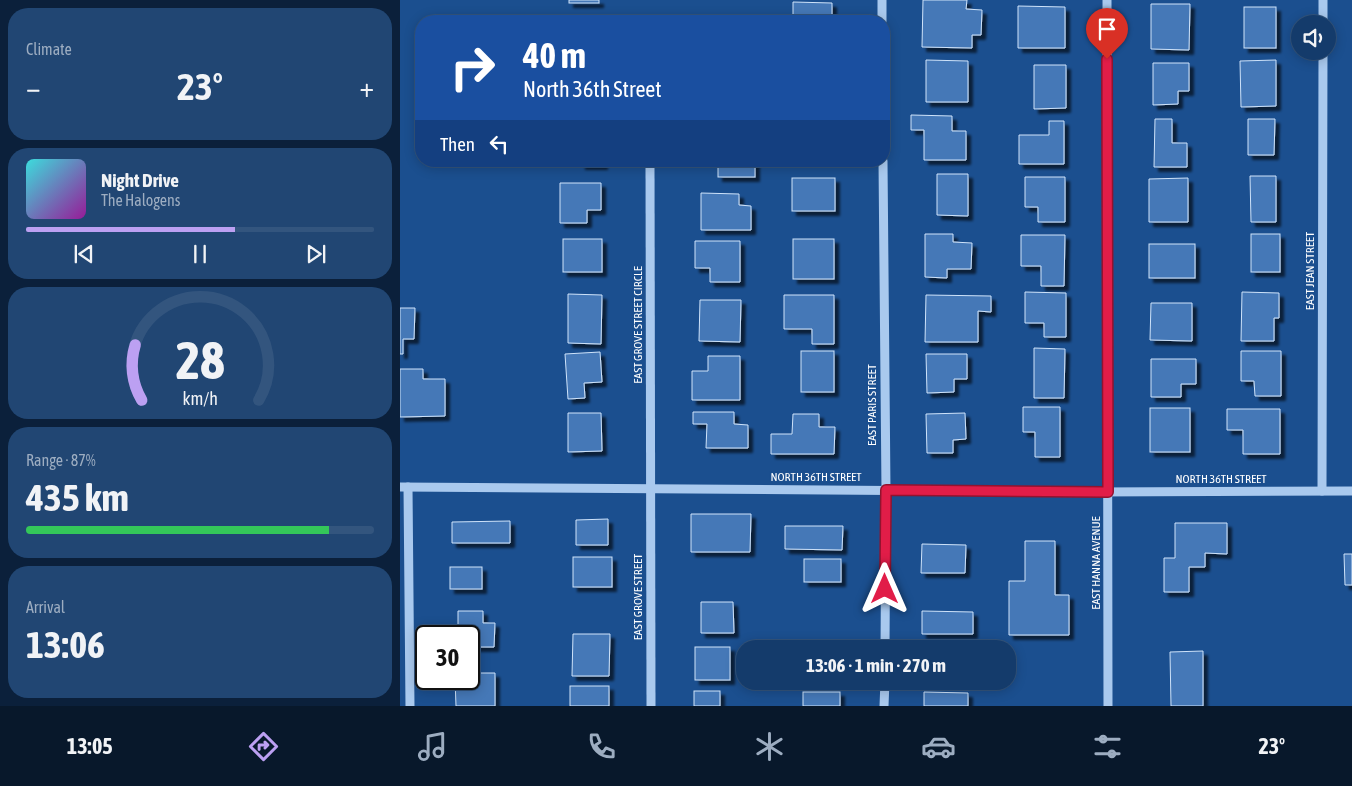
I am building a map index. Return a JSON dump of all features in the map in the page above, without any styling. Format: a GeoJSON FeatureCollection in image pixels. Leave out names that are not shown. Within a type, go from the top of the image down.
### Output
{"type":"FeatureCollection","features":[{"type":"Feature","properties":{"kind":"street"},"geometry":{"type":"LineString","coordinates":[[882,0],[882,15]]}},
{"type":"Feature","properties":{"kind":"street","name":"EAST HANNA AVENUE"},"geometry":{"type":"LineString","coordinates":[[1107,0],[1108,706]]}},
{"type":"Feature","properties":{"kind":"street"},"geometry":{"type":"LineString","coordinates":[[1323,0],[1323,15]]}},
{"type":"Feature","properties":{"kind":"street","name":"EAST JEAN STREET"},"geometry":{"type":"LineString","coordinates":[[1322,491],[1323,60]]}},
{"type":"Feature","properties":{"kind":"street","name":"EAST GROVE STREET CIRCLE"},"geometry":{"type":"LineString","coordinates":[[650,167],[651,489]]}},
{"type":"Feature","properties":{"kind":"street","name":"EAST PARIS STREET"},"geometry":{"type":"LineString","coordinates":[[883,167],[886,490],[885,640]]}},
{"type":"Feature","properties":{"kind":"street"},"geometry":{"type":"LineString","coordinates":[[404,487],[410,706]]}},
{"type":"Feature","properties":{"kind":"street","name":"NORTH 36TH STREET"},"geometry":{"type":"LineString","coordinates":[[404,487],[1108,492],[1352,491]]}},
{"type":"Feature","properties":{"kind":"street","name":"EAST GROVE STREET"},"geometry":{"type":"LineString","coordinates":[[651,489],[651,706]]}},
{"type":"Feature","properties":{"kind":"street"},"geometry":{"type":"LineString","coordinates":[[884,690],[884,706]]}},
{"type":"Feature","properties":{"kind":"building"},"geometry":{"type":"Polygon","coordinates":[[[569,0],[599,0],[599,3],[569,3],[569,0]]]}},
{"type":"Feature","properties":{"kind":"building"},"geometry":{"type":"Polygon","coordinates":[[[923,0],[967,0],[966,9],[982,10],[981,35],[972,35],[972,48],[922,47],[923,0]]]}},
{"type":"Feature","properties":{"kind":"building"},"geometry":{"type":"Polygon","coordinates":[[[793,2],[832,3],[832,15],[793,15],[793,2]]]}},
{"type":"Feature","properties":{"kind":"building"},"geometry":{"type":"Polygon","coordinates":[[[1151,4],[1190,4],[1189,50],[1151,49],[1151,4]]]}},
{"type":"Feature","properties":{"kind":"building"},"geometry":{"type":"Polygon","coordinates":[[[1018,6],[1065,7],[1065,48],[1018,48],[1018,6]]]}},
{"type":"Feature","properties":{"kind":"building"},"geometry":{"type":"Polygon","coordinates":[[[1244,7],[1276,7],[1276,48],[1244,48],[1244,7]]]}},
{"type":"Feature","properties":{"kind":"building"},"geometry":{"type":"Polygon","coordinates":[[[926,60],[968,61],[968,102],[926,102],[926,60]]]}},
{"type":"Feature","properties":{"kind":"building"},"geometry":{"type":"Polygon","coordinates":[[[1276,60],[1276,106],[1241,107],[1240,61],[1276,60]]]}},
{"type":"Feature","properties":{"kind":"building"},"geometry":{"type":"Polygon","coordinates":[[[1153,63],[1189,63],[1189,91],[1178,91],[1178,104],[1153,105],[1153,63]]]}},
{"type":"Feature","properties":{"kind":"building"},"geometry":{"type":"Polygon","coordinates":[[[1034,65],[1066,65],[1066,108],[1034,109],[1034,65]]]}},
{"type":"Feature","properties":{"kind":"building"},"geometry":{"type":"Polygon","coordinates":[[[911,115],[952,116],[952,131],[966,131],[966,160],[924,160],[924,130],[911,130],[911,115]]]}},
{"type":"Feature","properties":{"kind":"building"},"geometry":{"type":"Polygon","coordinates":[[[1155,119],[1172,119],[1172,143],[1187,143],[1187,167],[1154,167],[1155,119]]]}},
{"type":"Feature","properties":{"kind":"building"},"geometry":{"type":"Polygon","coordinates":[[[1248,119],[1275,119],[1274,155],[1248,155],[1248,119]]]}},
{"type":"Feature","properties":{"kind":"building"},"geometry":{"type":"Polygon","coordinates":[[[1049,121],[1064,121],[1064,164],[1019,164],[1019,135],[1049,135],[1049,121]]]}},
{"type":"Feature","properties":{"kind":"building"},"geometry":{"type":"Polygon","coordinates":[[[718,167],[755,167],[755,177],[718,177],[718,167]]]}},
{"type":"Feature","properties":{"kind":"building"},"geometry":{"type":"Polygon","coordinates":[[[937,174],[968,174],[968,216],[937,215],[937,174]]]}},
{"type":"Feature","properties":{"kind":"building"},"geometry":{"type":"Polygon","coordinates":[[[1250,176],[1276,176],[1276,222],[1251,222],[1250,176]]]}},
{"type":"Feature","properties":{"kind":"building"},"geometry":{"type":"Polygon","coordinates":[[[1025,177],[1065,177],[1065,222],[1038,222],[1038,207],[1025,207],[1025,177]]]}},
{"type":"Feature","properties":{"kind":"building"},"geometry":{"type":"Polygon","coordinates":[[[792,178],[835,178],[835,211],[792,211],[792,178]]]}},
{"type":"Feature","properties":{"kind":"building"},"geometry":{"type":"Polygon","coordinates":[[[1188,178],[1188,222],[1149,222],[1149,179],[1188,178]]]}},
{"type":"Feature","properties":{"kind":"building"},"geometry":{"type":"Polygon","coordinates":[[[560,183],[601,183],[601,210],[587,210],[587,223],[560,223],[560,183]]]}},
{"type":"Feature","properties":{"kind":"building"},"geometry":{"type":"Polygon","coordinates":[[[701,193],[739,194],[739,205],[751,206],[751,230],[701,230],[701,193]]]}},
{"type":"Feature","properties":{"kind":"building"},"geometry":{"type":"Polygon","coordinates":[[[925,234],[953,234],[953,242],[972,243],[971,269],[947,269],[947,278],[925,277],[925,234]]]}},
{"type":"Feature","properties":{"kind":"building"},"geometry":{"type":"Polygon","coordinates":[[[1251,234],[1280,234],[1280,272],[1251,272],[1251,234]]]}},
{"type":"Feature","properties":{"kind":"building"},"geometry":{"type":"Polygon","coordinates":[[[1021,235],[1065,235],[1064,286],[1041,286],[1041,266],[1021,266],[1021,235]]]}},
{"type":"Feature","properties":{"kind":"building"},"geometry":{"type":"Polygon","coordinates":[[[563,239],[602,239],[602,272],[563,272],[563,239]]]}},
{"type":"Feature","properties":{"kind":"building"},"geometry":{"type":"Polygon","coordinates":[[[793,239],[834,239],[834,279],[793,279],[793,239]]]}},
{"type":"Feature","properties":{"kind":"building"},"geometry":{"type":"Polygon","coordinates":[[[695,241],[740,241],[740,282],[710,282],[710,268],[695,268],[695,241]]]}},
{"type":"Feature","properties":{"kind":"building"},"geometry":{"type":"Polygon","coordinates":[[[1149,244],[1195,244],[1195,278],[1149,278],[1149,244]]]}},
{"type":"Feature","properties":{"kind":"building"},"geometry":{"type":"Polygon","coordinates":[[[1025,292],[1066,293],[1066,337],[1044,337],[1044,323],[1025,323],[1025,292]]]}},
{"type":"Feature","properties":{"kind":"building"},"geometry":{"type":"Polygon","coordinates":[[[1242,292],[1279,293],[1279,318],[1274,318],[1274,341],[1241,341],[1242,292]]]}},
{"type":"Feature","properties":{"kind":"building"},"geometry":{"type":"Polygon","coordinates":[[[568,294],[602,295],[601,344],[568,343],[568,294]]]}},
{"type":"Feature","properties":{"kind":"building"},"geometry":{"type":"Polygon","coordinates":[[[784,295],[834,295],[834,344],[812,344],[812,329],[784,329],[784,295]]]}},
{"type":"Feature","properties":{"kind":"building"},"geometry":{"type":"Polygon","coordinates":[[[926,295],[991,296],[991,312],[978,311],[978,342],[925,342],[926,295]]]}},
{"type":"Feature","properties":{"kind":"building"},"geometry":{"type":"Polygon","coordinates":[[[700,300],[741,300],[740,342],[699,341],[700,300]]]}},
{"type":"Feature","properties":{"kind":"building"},"geometry":{"type":"Polygon","coordinates":[[[1151,303],[1192,303],[1192,341],[1150,340],[1151,303]]]}},
{"type":"Feature","properties":{"kind":"building"},"geometry":{"type":"Polygon","coordinates":[[[400,308],[415,308],[414,339],[403,339],[403,354],[400,354],[400,308]]]}},
{"type":"Feature","properties":{"kind":"building"},"geometry":{"type":"Polygon","coordinates":[[[1034,348],[1065,349],[1064,398],[1034,398],[1034,348]]]}},
{"type":"Feature","properties":{"kind":"building"},"geometry":{"type":"Polygon","coordinates":[[[801,351],[834,351],[834,392],[801,392],[801,351]]]}},
{"type":"Feature","properties":{"kind":"building"},"geometry":{"type":"Polygon","coordinates":[[[1241,351],[1281,351],[1281,396],[1255,396],[1254,381],[1241,381],[1241,351]]]}},
{"type":"Feature","properties":{"kind":"building"},"geometry":{"type":"Polygon","coordinates":[[[600,352],[602,382],[584,383],[585,398],[568,399],[565,354],[600,352]]]}},
{"type":"Feature","properties":{"kind":"building"},"geometry":{"type":"Polygon","coordinates":[[[926,354],[967,354],[967,379],[954,379],[954,392],[927,393],[926,354]]]}},
{"type":"Feature","properties":{"kind":"building"},"geometry":{"type":"Polygon","coordinates":[[[708,356],[740,356],[740,400],[692,400],[692,371],[708,371],[708,356]]]}},
{"type":"Feature","properties":{"kind":"building"},"geometry":{"type":"Polygon","coordinates":[[[1151,359],[1196,359],[1196,384],[1181,384],[1181,397],[1151,397],[1151,359]]]}},
{"type":"Feature","properties":{"kind":"building"},"geometry":{"type":"Polygon","coordinates":[[[400,369],[423,369],[423,379],[445,379],[445,416],[400,417],[400,369]]]}},
{"type":"Feature","properties":{"kind":"building"},"geometry":{"type":"Polygon","coordinates":[[[1023,407],[1060,407],[1060,457],[1035,457],[1035,432],[1023,432],[1023,407]]]}},
{"type":"Feature","properties":{"kind":"building"},"geometry":{"type":"Polygon","coordinates":[[[1150,408],[1190,408],[1190,452],[1150,452],[1150,408]]]}},
{"type":"Feature","properties":{"kind":"building"},"geometry":{"type":"Polygon","coordinates":[[[1227,409],[1280,409],[1280,454],[1243,454],[1243,430],[1227,430],[1227,409]]]}},
{"type":"Feature","properties":{"kind":"building"},"geometry":{"type":"Polygon","coordinates":[[[693,412],[734,412],[734,424],[748,425],[748,448],[706,448],[707,424],[693,424],[693,412]]]}},
{"type":"Feature","properties":{"kind":"building"},"geometry":{"type":"Polygon","coordinates":[[[568,413],[601,413],[602,451],[568,452],[568,413]]]}},
{"type":"Feature","properties":{"kind":"building"},"geometry":{"type":"Polygon","coordinates":[[[965,413],[966,439],[953,440],[953,453],[927,453],[926,414],[965,413]]]}},
{"type":"Feature","properties":{"kind":"building"},"geometry":{"type":"Polygon","coordinates":[[[793,414],[819,414],[819,427],[835,427],[834,454],[771,454],[771,434],[792,434],[793,414]]]}},
{"type":"Feature","properties":{"kind":"building"},"geometry":{"type":"Polygon","coordinates":[[[691,514],[751,514],[750,552],[691,552],[691,514]]]}},
{"type":"Feature","properties":{"kind":"building"},"geometry":{"type":"Polygon","coordinates":[[[608,519],[608,545],[576,545],[576,520],[608,519]]]}},
{"type":"Feature","properties":{"kind":"building"},"geometry":{"type":"Polygon","coordinates":[[[510,521],[510,543],[452,543],[452,522],[510,521]]]}},
{"type":"Feature","properties":{"kind":"building"},"geometry":{"type":"Polygon","coordinates":[[[1175,523],[1227,523],[1227,554],[1205,553],[1205,567],[1189,567],[1189,592],[1164,592],[1164,558],[1175,558],[1175,523]]]}},
{"type":"Feature","properties":{"kind":"building"},"geometry":{"type":"Polygon","coordinates":[[[785,526],[843,526],[842,550],[785,549],[785,526]]]}},
{"type":"Feature","properties":{"kind":"building"},"geometry":{"type":"Polygon","coordinates":[[[1025,541],[1055,541],[1055,595],[1069,595],[1069,635],[1009,635],[1009,581],[1025,581],[1025,541]]]}},
{"type":"Feature","properties":{"kind":"building"},"geometry":{"type":"Polygon","coordinates":[[[922,544],[966,545],[965,573],[921,573],[922,544]]]}},
{"type":"Feature","properties":{"kind":"building"},"geometry":{"type":"Polygon","coordinates":[[[1344,554],[1352,554],[1352,585],[1345,585],[1344,554]]]}},
{"type":"Feature","properties":{"kind":"building"},"geometry":{"type":"Polygon","coordinates":[[[573,557],[612,557],[612,587],[573,587],[573,557]]]}},
{"type":"Feature","properties":{"kind":"building"},"geometry":{"type":"Polygon","coordinates":[[[804,559],[841,559],[841,582],[804,582],[804,559]]]}},
{"type":"Feature","properties":{"kind":"building"},"geometry":{"type":"Polygon","coordinates":[[[450,567],[482,567],[482,589],[450,589],[450,567]]]}},
{"type":"Feature","properties":{"kind":"building"},"geometry":{"type":"Polygon","coordinates":[[[701,602],[733,602],[734,633],[701,633],[701,602]]]}},
{"type":"Feature","properties":{"kind":"building"},"geometry":{"type":"Polygon","coordinates":[[[458,611],[483,611],[483,623],[495,623],[494,647],[480,647],[480,625],[458,625],[458,611]]]}},
{"type":"Feature","properties":{"kind":"building"},"geometry":{"type":"Polygon","coordinates":[[[922,611],[973,612],[973,634],[922,634],[922,611]]]}},
{"type":"Feature","properties":{"kind":"building"},"geometry":{"type":"Polygon","coordinates":[[[573,634],[610,634],[609,676],[572,676],[573,634]]]}},
{"type":"Feature","properties":{"kind":"building"},"geometry":{"type":"Polygon","coordinates":[[[695,647],[730,647],[730,680],[695,680],[695,647]]]}},
{"type":"Feature","properties":{"kind":"building"},"geometry":{"type":"Polygon","coordinates":[[[1203,651],[1203,706],[1171,706],[1170,652],[1203,651]]]}},
{"type":"Feature","properties":{"kind":"building"},"geometry":{"type":"Polygon","coordinates":[[[480,673],[495,673],[495,706],[456,706],[455,690],[480,690],[480,673]]]}},
{"type":"Feature","properties":{"kind":"building"},"geometry":{"type":"Polygon","coordinates":[[[570,686],[609,686],[609,706],[570,706],[570,686]]]}},
{"type":"Feature","properties":{"kind":"building"},"geometry":{"type":"Polygon","coordinates":[[[694,691],[720,691],[720,706],[694,706],[694,691]]]}},
{"type":"Feature","properties":{"kind":"building"},"geometry":{"type":"Polygon","coordinates":[[[803,692],[840,692],[840,706],[803,706],[803,692]]]}},
{"type":"Feature","properties":{"kind":"building"},"geometry":{"type":"Polygon","coordinates":[[[924,692],[968,693],[968,706],[924,706],[924,692]]]}},
{"type":"Feature","properties":{"kind":"route"},"geometry":{"type":"LineString","coordinates":[[885,589],[886,490],[1108,492],[1107,59]]}}]}
